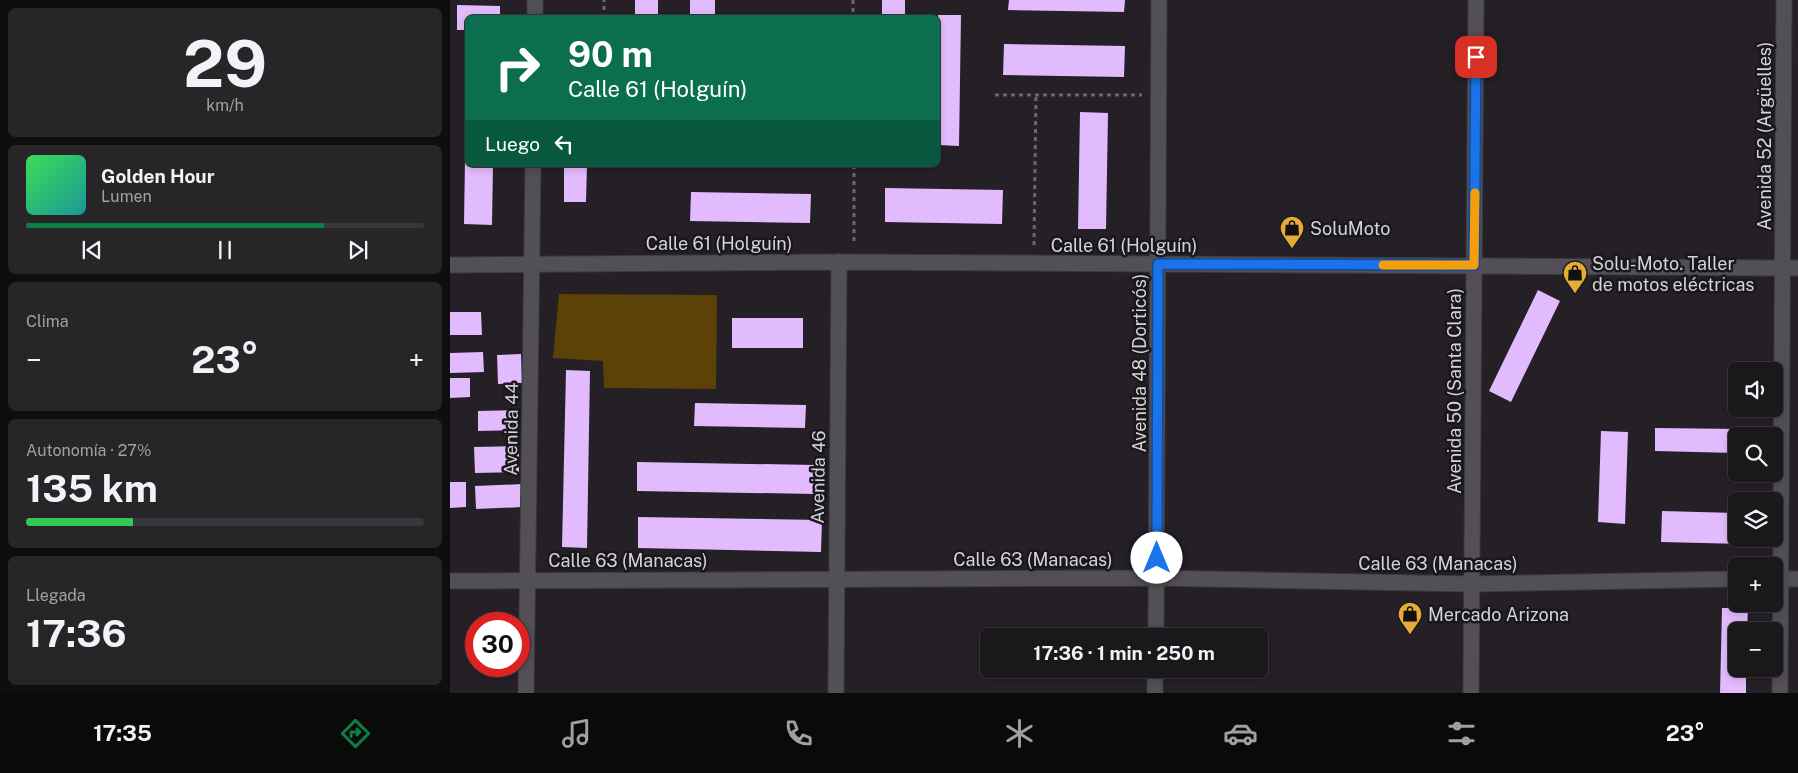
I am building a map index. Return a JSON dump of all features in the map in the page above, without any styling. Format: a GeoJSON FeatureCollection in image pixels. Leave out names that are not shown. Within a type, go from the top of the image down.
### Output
{"type":"FeatureCollection","features":[{"type":"Feature","properties":{"kind":"street"},"geometry":{"type":"LineString","coordinates":[[535,0],[535,15]]}},
{"type":"Feature","properties":{"kind":"street","name":"Avenida 48 (Dorticós)"},"geometry":{"type":"LineString","coordinates":[[1156,628],[1157,95],[1159,0]]}},
{"type":"Feature","properties":{"kind":"street","name":"Avenida 50 (Santa Clara)"},"geometry":{"type":"LineString","coordinates":[[1471,693],[1476,0]]}},
{"type":"Feature","properties":{"kind":"street","name":"Avenida 52 (Argüelles)"},"geometry":{"type":"LineString","coordinates":[[1777,557],[1784,0]]}},
{"type":"Feature","properties":{"kind":"street","name":"Avenida 44"},"geometry":{"type":"LineString","coordinates":[[526,693],[533,167]]}},
{"type":"Feature","properties":{"kind":"street","name":"Calle 61 (Holguín)"},"geometry":{"type":"LineString","coordinates":[[450,265],[532,262],[847,262],[1798,268]]}},
{"type":"Feature","properties":{"kind":"street","name":"Avenida 46"},"geometry":{"type":"LineString","coordinates":[[836,693],[836,578],[847,262]]}},
{"type":"Feature","properties":{"kind":"street","name":"Calle 63 (Manacas)"},"geometry":{"type":"LineString","coordinates":[[450,581],[1157,578],[1472,584],[1728,579]]}},
{"type":"Feature","properties":{"kind":"street"},"geometry":{"type":"LineString","coordinates":[[1783,579],[1798,579]]}},
{"type":"Feature","properties":{"kind":"street","name":"Avenida 52 (Argüelles)"},"geometry":{"type":"LineString","coordinates":[[1778,612],[1780,693]]}},
{"type":"Feature","properties":{"kind":"street"},"geometry":{"type":"LineString","coordinates":[[1155,678],[1155,693]]}},
{"type":"Feature","properties":{"kind":"path"},"geometry":{"type":"LineString","coordinates":[[604,0],[604,15]]}},
{"type":"Feature","properties":{"kind":"path"},"geometry":{"type":"LineString","coordinates":[[853,0],[853,15]]}},
{"type":"Feature","properties":{"kind":"path"},"geometry":{"type":"LineString","coordinates":[[995,95],[1036,93],[1157,95]]}},
{"type":"Feature","properties":{"kind":"path"},"geometry":{"type":"LineString","coordinates":[[1034,264],[1036,93]]}},
{"type":"Feature","properties":{"kind":"path"},"geometry":{"type":"LineString","coordinates":[[847,262],[854,167]]}},
{"type":"Feature","properties":{"kind":"shaded area"},"geometry":{"type":"Polygon","coordinates":[[[559,294],[717,295],[716,389],[604,388],[603,361],[553,358],[559,294]]]}},
{"type":"Feature","properties":{"kind":"building"},"geometry":{"type":"Polygon","coordinates":[[[635,0],[658,0],[658,15],[635,15],[635,0]]]}},
{"type":"Feature","properties":{"kind":"building"},"geometry":{"type":"Polygon","coordinates":[[[690,0],[715,0],[715,15],[690,15],[690,0]]]}},
{"type":"Feature","properties":{"kind":"building"},"geometry":{"type":"Polygon","coordinates":[[[882,0],[905,0],[905,15],[882,15],[882,0]]]}},
{"type":"Feature","properties":{"kind":"building"},"geometry":{"type":"Polygon","coordinates":[[[1009,0],[1125,0],[1124,12],[1008,10],[1009,0]]]}},
{"type":"Feature","properties":{"kind":"building"},"geometry":{"type":"Polygon","coordinates":[[[457,5],[500,6],[500,15],[465,15],[465,30],[457,30],[457,5]]]}},
{"type":"Feature","properties":{"kind":"building"},"geometry":{"type":"Polygon","coordinates":[[[940,15],[961,15],[959,146],[940,145],[940,15]]]}},
{"type":"Feature","properties":{"kind":"building"},"geometry":{"type":"Polygon","coordinates":[[[1004,44],[1125,46],[1124,77],[1003,75],[1004,44]]]}},
{"type":"Feature","properties":{"kind":"building"},"geometry":{"type":"Polygon","coordinates":[[[1080,112],[1108,113],[1106,229],[1078,229],[1080,112]]]}},
{"type":"Feature","properties":{"kind":"building"},"geometry":{"type":"Polygon","coordinates":[[[465,158],[465,167],[493,167],[492,225],[464,224],[465,158]]]}},
{"type":"Feature","properties":{"kind":"building"},"geometry":{"type":"Polygon","coordinates":[[[564,167],[587,167],[586,202],[564,202],[564,167]]]}},
{"type":"Feature","properties":{"kind":"building"},"geometry":{"type":"Polygon","coordinates":[[[885,188],[1003,190],[1002,224],[885,222],[885,188]]]}},
{"type":"Feature","properties":{"kind":"building"},"geometry":{"type":"Polygon","coordinates":[[[691,192],[811,194],[810,223],[690,221],[691,192]]]}},
{"type":"Feature","properties":{"kind":"building"},"geometry":{"type":"Polygon","coordinates":[[[1538,290],[1560,301],[1511,402],[1489,391],[1538,290]]]}},
{"type":"Feature","properties":{"kind":"building"},"geometry":{"type":"Polygon","coordinates":[[[450,312],[481,312],[482,335],[450,335],[450,312]]]}},
{"type":"Feature","properties":{"kind":"building"},"geometry":{"type":"Polygon","coordinates":[[[732,318],[803,318],[803,348],[732,348],[732,318]]]}},
{"type":"Feature","properties":{"kind":"building"},"geometry":{"type":"Polygon","coordinates":[[[483,352],[484,372],[450,373],[450,353],[483,352]]]}},
{"type":"Feature","properties":{"kind":"building"},"geometry":{"type":"Polygon","coordinates":[[[521,354],[522,383],[498,384],[497,355],[521,354]]]}},
{"type":"Feature","properties":{"kind":"building"},"geometry":{"type":"Polygon","coordinates":[[[566,370],[590,371],[587,548],[562,547],[566,370]]]}},
{"type":"Feature","properties":{"kind":"building"},"geometry":{"type":"Polygon","coordinates":[[[450,378],[470,378],[470,397],[450,398],[450,378]]]}},
{"type":"Feature","properties":{"kind":"building"},"geometry":{"type":"Polygon","coordinates":[[[695,403],[806,405],[805,428],[694,426],[695,403]]]}},
{"type":"Feature","properties":{"kind":"building"},"geometry":{"type":"Polygon","coordinates":[[[517,410],[518,430],[478,431],[478,411],[517,410]]]}},
{"type":"Feature","properties":{"kind":"building"},"geometry":{"type":"Polygon","coordinates":[[[1655,428],[1728,429],[1728,453],[1655,451],[1655,428]]]}},
{"type":"Feature","properties":{"kind":"building"},"geometry":{"type":"Polygon","coordinates":[[[1601,431],[1628,432],[1625,524],[1598,522],[1601,431]]]}},
{"type":"Feature","properties":{"kind":"building"},"geometry":{"type":"Polygon","coordinates":[[[519,446],[519,472],[475,473],[474,447],[519,446]]]}},
{"type":"Feature","properties":{"kind":"building"},"geometry":{"type":"Polygon","coordinates":[[[637,462],[816,465],[815,494],[637,491],[637,462]]]}},
{"type":"Feature","properties":{"kind":"building"},"geometry":{"type":"Polygon","coordinates":[[[450,482],[466,482],[466,507],[450,508],[450,482]]]}},
{"type":"Feature","properties":{"kind":"building"},"geometry":{"type":"Polygon","coordinates":[[[523,484],[523,507],[476,509],[475,486],[523,484]]]}},
{"type":"Feature","properties":{"kind":"building"},"geometry":{"type":"Polygon","coordinates":[[[1662,511],[1728,513],[1728,544],[1661,542],[1662,511]]]}},
{"type":"Feature","properties":{"kind":"building"},"geometry":{"type":"Polygon","coordinates":[[[638,517],[822,520],[821,552],[638,548],[638,517]]]}},
{"type":"Feature","properties":{"kind":"building"},"geometry":{"type":"Polygon","coordinates":[[[1722,608],[1728,608],[1728,612],[1748,612],[1747,622],[1728,622],[1728,677],[1746,677],[1746,693],[1720,693],[1722,608]]]}},
{"type":"Feature","properties":{"kind":"slow traffic"},"geometry":{"type":"LineString","coordinates":[[1383,265],[1474,265],[1475,193]]}},
{"type":"Feature","properties":{"kind":"place","name":"SoluMoto"},"geometry":{"type":"Point","coordinates":[1292,249]}},
{"type":"Feature","properties":{"kind":"place","name":"Solu-Moto. Taller de motos eléctricas"},"geometry":{"type":"Point","coordinates":[1575,294]}},
{"type":"Feature","properties":{"kind":"place","name":"Mercado Arizona"},"geometry":{"type":"Point","coordinates":[1410,635]}},
{"type":"Feature","properties":{"kind":"route"},"geometry":{"type":"LineString","coordinates":[[1157,558],[1158,264],[1474,265],[1476,57]]}}]}
